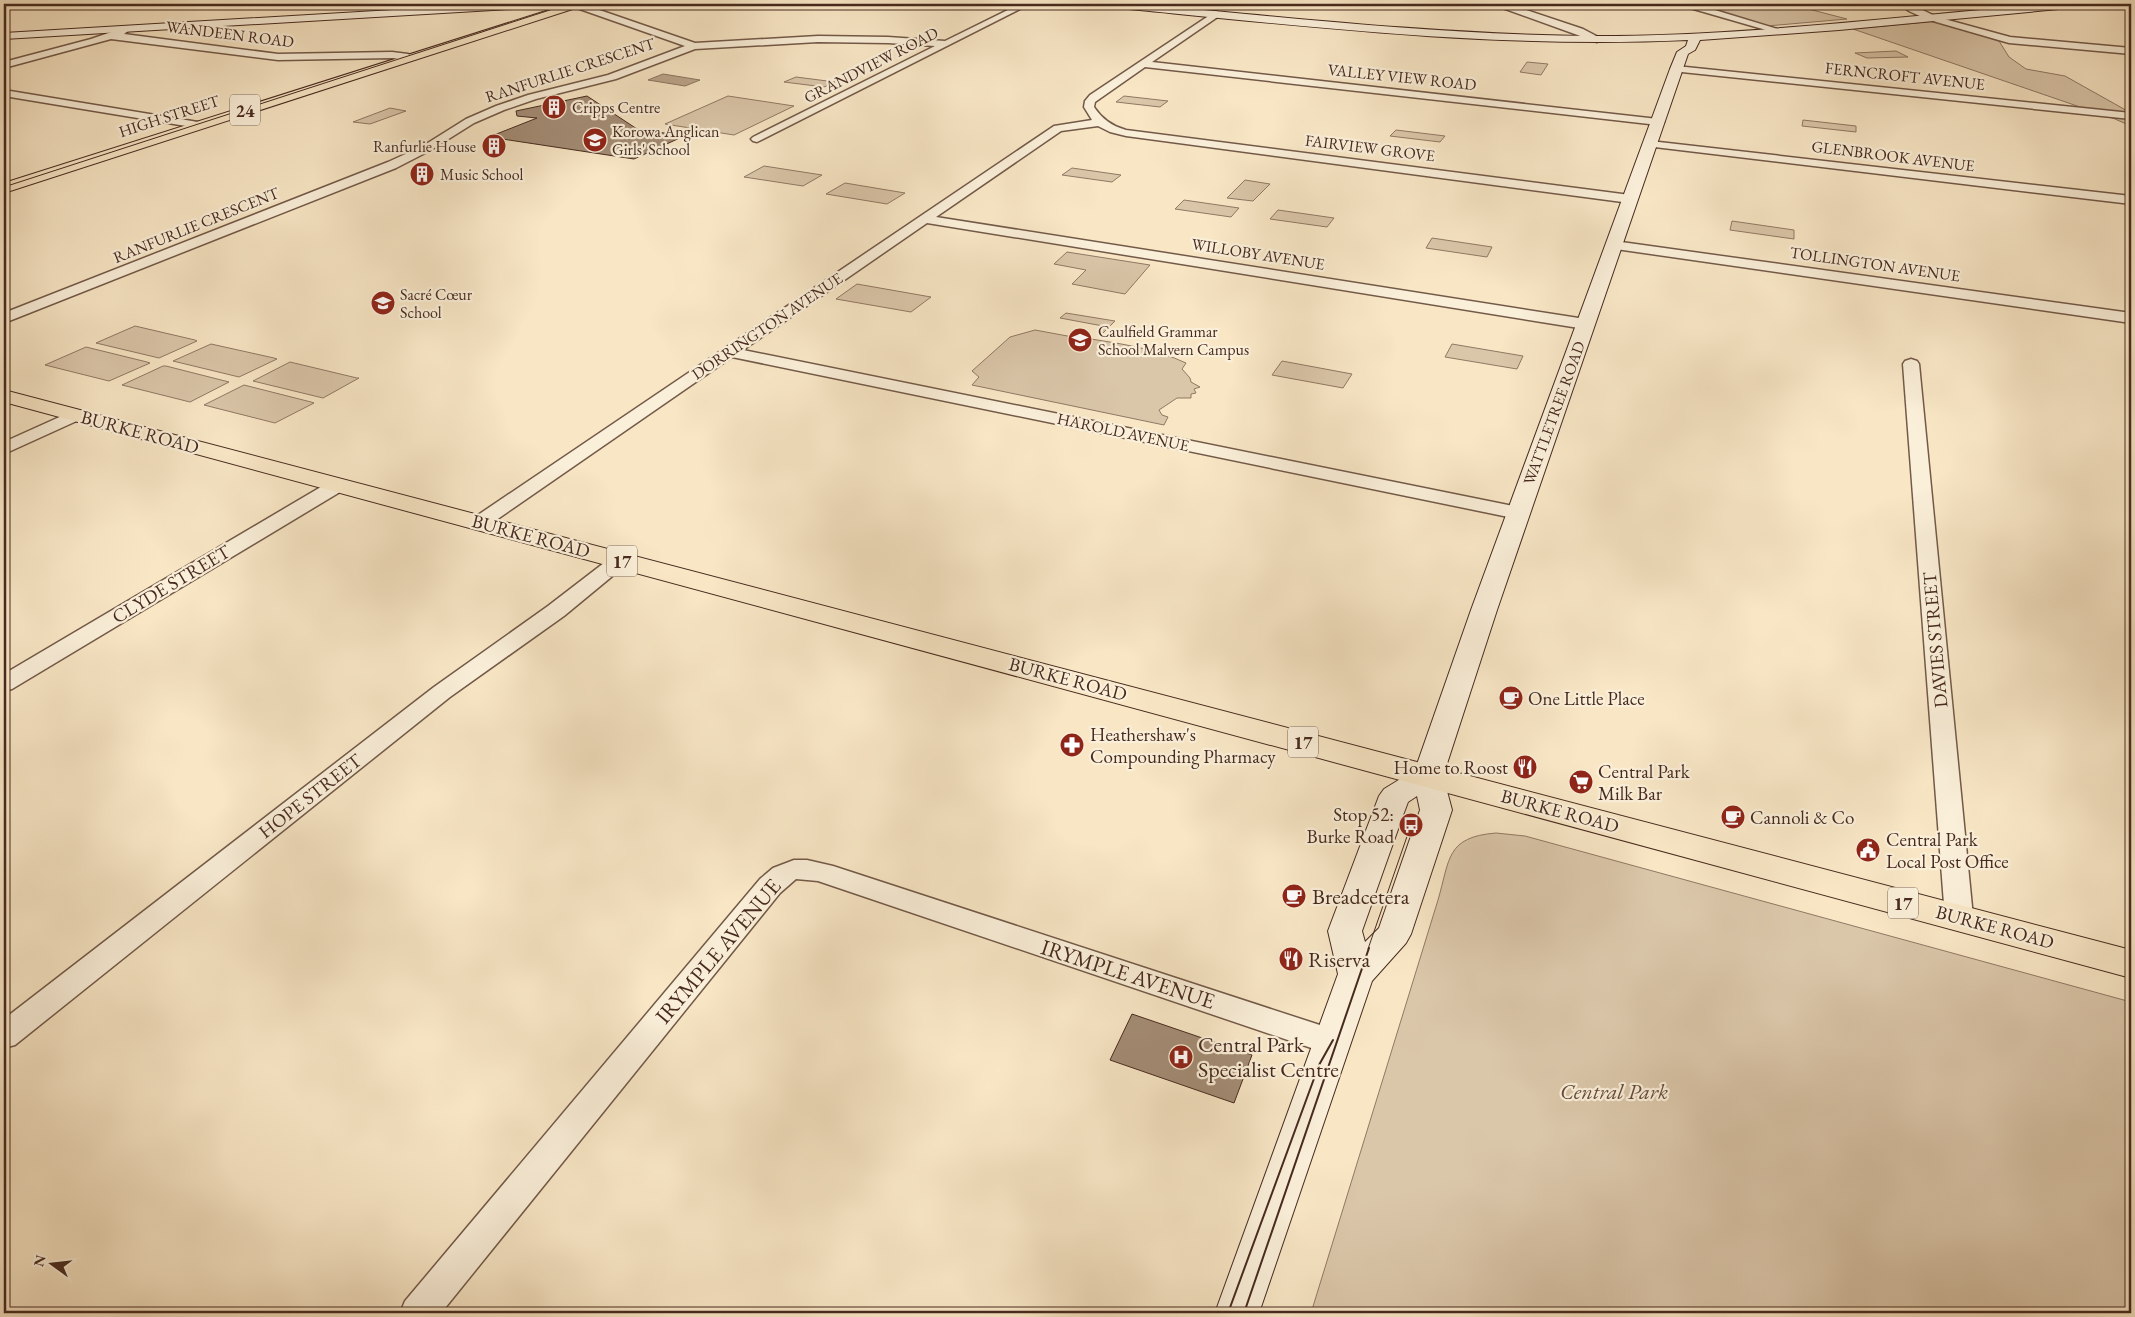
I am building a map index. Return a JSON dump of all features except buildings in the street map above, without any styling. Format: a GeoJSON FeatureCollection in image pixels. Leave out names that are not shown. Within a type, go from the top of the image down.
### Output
{"type":"FeatureCollection","features":[{"type":"Feature","properties":{"kind":"main road"},"geometry":{"type":"LineString","coordinates":[[4,36],[110,33],[124,29],[544,4]]}},
{"type":"Feature","properties":{"kind":"main road","name":"HIGH STREET"},"geometry":{"type":"LineString","coordinates":[[487,31],[490,27],[564,4]]}},
{"type":"Feature","properties":{"kind":"main road","name":"HIGH STREET"},"geometry":{"type":"LineString","coordinates":[[4,188],[487,31],[502,29],[577,4]]}},
{"type":"Feature","properties":{"kind":"main road"},"geometry":{"type":"LineString","coordinates":[[1110,4],[1138,5],[1433,34],[1597,39],[1684,49],[1776,30],[2080,4]]}},
{"type":"Feature","properties":{"kind":"main road","name":"WATTLETREE ROAD"},"geometry":{"type":"LineString","coordinates":[[1428,776],[1518,513],[1684,49]]}},
{"type":"Feature","properties":{"kind":"main road","name":"BURKE ROAD"},"geometry":{"type":"LineString","coordinates":[[4,396],[2131,964]]}},
{"type":"Feature","properties":{"kind":"main road"},"geometry":{"type":"LineString","coordinates":[[1237,1313],[1356,974],[1394,934],[1436,810],[1428,776],[1395,796],[1382,827],[1345,931],[1356,974]]}},
{"type":"Feature","properties":{"kind":"street"},"geometry":{"type":"LineString","coordinates":[[577,4],[694,46]]}},
{"type":"Feature","properties":{"kind":"street","name":"GRANDVIEW ROAD"},"geometry":{"type":"LineString","coordinates":[[756,139],[1026,4]]}},
{"type":"Feature","properties":{"kind":"street"},"geometry":{"type":"LineString","coordinates":[[1500,4],[1597,39]]}},
{"type":"Feature","properties":{"kind":"street"},"geometry":{"type":"LineString","coordinates":[[1686,4],[1776,30]]}},
{"type":"Feature","properties":{"kind":"street"},"geometry":{"type":"LineString","coordinates":[[1904,4],[1912,10],[1931,17],[2004,40],[2131,51]]}},
{"type":"Feature","properties":{"kind":"street"},"geometry":{"type":"LineString","coordinates":[[1102,125],[1089,107],[1090,101],[1216,14]]}},
{"type":"Feature","properties":{"kind":"street","name":"WANDEEN ROAD"},"geometry":{"type":"LineString","coordinates":[[4,64],[110,33],[278,57],[390,55],[408,57]]}},
{"type":"Feature","properties":{"kind":"street","name":"RANFURLIE CRESCENT"},"geometry":{"type":"LineString","coordinates":[[4,318],[398,162],[427,148],[465,124],[500,108],[532,97],[617,75],[694,46],[767,40],[834,39],[945,44]]}},
{"type":"Feature","properties":{"kind":"street","name":"FERNCROFT AVENUE"},"geometry":{"type":"LineString","coordinates":[[1684,49],[2131,116]]}},
{"type":"Feature","properties":{"kind":"street","name":"VALLEY VIEW ROAD"},"geometry":{"type":"LineString","coordinates":[[1143,64],[1658,122]]}},
{"type":"Feature","properties":{"kind":"street"},"geometry":{"type":"LineString","coordinates":[[4,93],[198,125]]}},
{"type":"Feature","properties":{"kind":"street","name":"DORRINGTON AVENUE"},"geometry":{"type":"LineString","coordinates":[[479,522],[1056,130],[1102,125]]}},
{"type":"Feature","properties":{"kind":"street","name":"FAIRVIEW GROVE"},"geometry":{"type":"LineString","coordinates":[[1102,125],[1126,133],[1630,199]]}},
{"type":"Feature","properties":{"kind":"street","name":"GLENBROOK AVENUE"},"geometry":{"type":"LineString","coordinates":[[1650,144],[2131,200]]}},
{"type":"Feature","properties":{"kind":"street","name":"WILLOBY AVENUE"},"geometry":{"type":"LineString","coordinates":[[925,219],[1585,324]]}},
{"type":"Feature","properties":{"kind":"street","name":"TOLLINGTON AVENUE"},"geometry":{"type":"LineString","coordinates":[[1614,245],[2131,318]]}},
{"type":"Feature","properties":{"kind":"street","name":"HAROLD AVENUE"},"geometry":{"type":"LineString","coordinates":[[729,352],[1518,513]]}},
{"type":"Feature","properties":{"kind":"street","name":"DAVIES STREET"},"geometry":{"type":"LineString","coordinates":[[1911,364],[1959,917]]}},
{"type":"Feature","properties":{"kind":"street"},"geometry":{"type":"LineString","coordinates":[[4,449],[76,415]]}},
{"type":"Feature","properties":{"kind":"street","name":"CLYDE STREET"},"geometry":{"type":"LineString","coordinates":[[4,684],[338,485]]}},
{"type":"Feature","properties":{"kind":"street","name":"HOPE STREET"},"geometry":{"type":"LineString","coordinates":[[4,1036],[442,692],[556,611],[620,560]]}},
{"type":"Feature","properties":{"kind":"street","name":"IRYMPLE AVENUE"},"geometry":{"type":"LineString","coordinates":[[418,1313],[778,876],[790,870],[803,867],[824,873],[1332,1042]]}},
{"type":"Feature","properties":{"kind":"green space"},"geometry":{"type":"Polygon","coordinates":[[[1691,4],[1789,4],[1847,19],[1767,26],[1691,4]]]}},
{"type":"Feature","properties":{"kind":"green space"},"geometry":{"type":"Polygon","coordinates":[[[1937,21],[1999,41],[2009,57],[2026,69],[2065,76],[2131,113],[2131,126],[1853,29],[1937,21]]]}},
{"type":"Feature","properties":{"kind":"green space"},"geometry":{"type":"Polygon","coordinates":[[[1896,51],[1908,57],[1867,58],[1855,53],[1896,51]]]}},
{"type":"Feature","properties":{"kind":"green space"},"geometry":{"type":"Polygon","coordinates":[[[1527,62],[1548,64],[1541,75],[1520,72],[1527,62]]]}},
{"type":"Feature","properties":{"kind":"green space"},"geometry":{"type":"Polygon","coordinates":[[[796,77],[835,82],[824,87],[784,82],[796,77]]]}},
{"type":"Feature","properties":{"kind":"green space"},"geometry":{"type":"Polygon","coordinates":[[[728,96],[794,106],[734,135],[665,124],[728,96]]]}},
{"type":"Feature","properties":{"kind":"green space"},"geometry":{"type":"Polygon","coordinates":[[[1124,96],[1168,101],[1160,107],[1116,102],[1124,96]]]}},
{"type":"Feature","properties":{"kind":"green space"},"geometry":{"type":"Polygon","coordinates":[[[390,108],[406,111],[370,124],[353,122],[390,108]]]}},
{"type":"Feature","properties":{"kind":"green space"},"geometry":{"type":"Polygon","coordinates":[[[1803,120],[1856,126],[1856,132],[1802,126],[1803,120]]]}},
{"type":"Feature","properties":{"kind":"green space"},"geometry":{"type":"Polygon","coordinates":[[[1396,130],[1445,136],[1440,142],[1390,136],[1396,130]]]}},
{"type":"Feature","properties":{"kind":"green space"},"geometry":{"type":"Polygon","coordinates":[[[764,166],[822,175],[803,186],[744,177],[764,166]]]}},
{"type":"Feature","properties":{"kind":"green space"},"geometry":{"type":"Polygon","coordinates":[[[1072,168],[1121,175],[1112,182],[1062,175],[1072,168]]]}},
{"type":"Feature","properties":{"kind":"green space"},"geometry":{"type":"Polygon","coordinates":[[[1245,180],[1270,184],[1253,201],[1227,198],[1245,180]]]}},
{"type":"Feature","properties":{"kind":"green space"},"geometry":{"type":"Polygon","coordinates":[[[845,183],[905,193],[887,204],[826,194],[845,183]]]}},
{"type":"Feature","properties":{"kind":"green space"},"geometry":{"type":"Polygon","coordinates":[[[1184,200],[1239,208],[1231,217],[1175,209],[1184,200]]]}},
{"type":"Feature","properties":{"kind":"green space"},"geometry":{"type":"Polygon","coordinates":[[[1278,210],[1334,218],[1327,227],[1270,219],[1278,210]]]}},
{"type":"Feature","properties":{"kind":"green space"},"geometry":{"type":"Polygon","coordinates":[[[1732,221],[1794,230],[1794,239],[1730,230],[1732,221]]]}},
{"type":"Feature","properties":{"kind":"green space"},"geometry":{"type":"Polygon","coordinates":[[[1432,238],[1492,247],[1487,257],[1426,248],[1432,238]]]}},
{"type":"Feature","properties":{"kind":"green space"},"geometry":{"type":"Polygon","coordinates":[[[1067,252],[1150,265],[1125,294],[1072,284],[1086,270],[1054,264],[1067,252]]]}},
{"type":"Feature","properties":{"kind":"green space"},"geometry":{"type":"Polygon","coordinates":[[[857,284],[931,297],[911,312],[836,299],[857,284]]]}},
{"type":"Feature","properties":{"kind":"green space"},"geometry":{"type":"Polygon","coordinates":[[[1066,313],[1115,321],[1103,333],[1097,332],[1103,326],[1060,318],[1066,313]]]}},
{"type":"Feature","properties":{"kind":"green space"},"geometry":{"type":"Polygon","coordinates":[[[135,326],[197,341],[159,358],[96,343],[135,326]]]}},
{"type":"Feature","properties":{"kind":"green space"},"geometry":{"type":"Polygon","coordinates":[[[1035,330],[1127,345],[1175,358],[1186,363],[1182,369],[1191,382],[1200,387],[1194,389],[1196,393],[1191,394],[1191,398],[1177,398],[1159,410],[1162,415],[1168,417],[1164,425],[972,385],[979,377],[972,371],[1010,337],[1035,330]]]}},
{"type":"Feature","properties":{"kind":"green space"},"geometry":{"type":"Polygon","coordinates":[[[211,344],[277,359],[239,377],[173,361],[211,344]]]}},
{"type":"Feature","properties":{"kind":"green space"},"geometry":{"type":"Polygon","coordinates":[[[1452,344],[1523,356],[1517,369],[1445,357],[1452,344]]]}},
{"type":"Feature","properties":{"kind":"green space"},"geometry":{"type":"Polygon","coordinates":[[[86,347],[150,363],[109,381],[45,365],[86,347]]]}},
{"type":"Feature","properties":{"kind":"green space"},"geometry":{"type":"Polygon","coordinates":[[[1282,361],[1352,374],[1343,388],[1272,375],[1282,361]]]}},
{"type":"Feature","properties":{"kind":"green space"},"geometry":{"type":"Polygon","coordinates":[[[290,362],[359,378],[323,398],[253,381],[290,362]]]}},
{"type":"Feature","properties":{"kind":"green space"},"geometry":{"type":"Polygon","coordinates":[[[163,366],[229,382],[190,402],[122,385],[163,366]]]}},
{"type":"Feature","properties":{"kind":"green space"},"geometry":{"type":"Polygon","coordinates":[[[244,385],[314,403],[275,423],[204,405],[244,385]]]}},
{"type":"Feature","properties":{"kind":"green space","name":"Central Park"},"geometry":{"type":"Polygon","coordinates":[[[1496,833],[1525,836],[2131,1002],[2131,1313],[1311,1313],[1448,862],[1459,845],[1468,839],[1496,833]]]}},
{"type":"Feature","properties":{"kind":"shaded area"},"geometry":{"type":"Polygon","coordinates":[[[663,74],[700,80],[685,86],[648,80],[663,74]]]}},
{"type":"Feature","properties":{"kind":"tram line"},"geometry":{"type":"LineString","coordinates":[[4,187],[556,8]]}},
{"type":"Feature","properties":{"kind":"tram line"},"geometry":{"type":"LineString","coordinates":[[1368,949],[1412,822]]}},
{"type":"Feature","properties":{"kind":"tram line"},"geometry":{"type":"LineString","coordinates":[[1244,1313],[1369,948]]}},
{"type":"Feature","properties":{"kind":"tram line"},"geometry":{"type":"LineString","coordinates":[[1228,1313],[1319,1065],[1333,1040]]}},
{"type":"Feature","properties":{"kind":"place","name":"Cripps Centre"},"geometry":{"type":"Point","coordinates":[554,107]}},
{"type":"Feature","properties":{"kind":"place","name":"Korowa Anglican Girls' School"},"geometry":{"type":"Point","coordinates":[595,140]}},
{"type":"Feature","properties":{"kind":"place","name":"Ranfurlie House"},"geometry":{"type":"Point","coordinates":[494,146]}},
{"type":"Feature","properties":{"kind":"place","name":"Music School"},"geometry":{"type":"Point","coordinates":[422,174]}},
{"type":"Feature","properties":{"kind":"place","name":"Sacré Cœur School"},"geometry":{"type":"Point","coordinates":[383,303]}},
{"type":"Feature","properties":{"kind":"place","name":"Caulfield Grammar School Malvern Campus"},"geometry":{"type":"Point","coordinates":[1080,340]}},
{"type":"Feature","properties":{"kind":"place","name":"One Little Place"},"geometry":{"type":"Point","coordinates":[1511,698]}},
{"type":"Feature","properties":{"kind":"place","name":"Heathershaw's Compounding Pharmacy"},"geometry":{"type":"Point","coordinates":[1072,745]}},
{"type":"Feature","properties":{"kind":"place","name":"Home to Roost"},"geometry":{"type":"Point","coordinates":[1525,767]}},
{"type":"Feature","properties":{"kind":"place","name":"Central Park Milk Bar"},"geometry":{"type":"Point","coordinates":[1581,782]}},
{"type":"Feature","properties":{"kind":"place","name":"Cannoli & Co"},"geometry":{"type":"Point","coordinates":[1733,817]}},
{"type":"Feature","properties":{"kind":"place","name":"Stop 52: Burke Road"},"geometry":{"type":"Point","coordinates":[1411,825]}},
{"type":"Feature","properties":{"kind":"place","name":"Central Park Local Post Office"},"geometry":{"type":"Point","coordinates":[1868,850]}},
{"type":"Feature","properties":{"kind":"place","name":"Breadcetera"},"geometry":{"type":"Point","coordinates":[1294,896]}},
{"type":"Feature","properties":{"kind":"place","name":"Riserva"},"geometry":{"type":"Point","coordinates":[1291,959]}},
{"type":"Feature","properties":{"kind":"place","name":"Central Park Specialist Centre"},"geometry":{"type":"Point","coordinates":[1181,1057]}}]}
